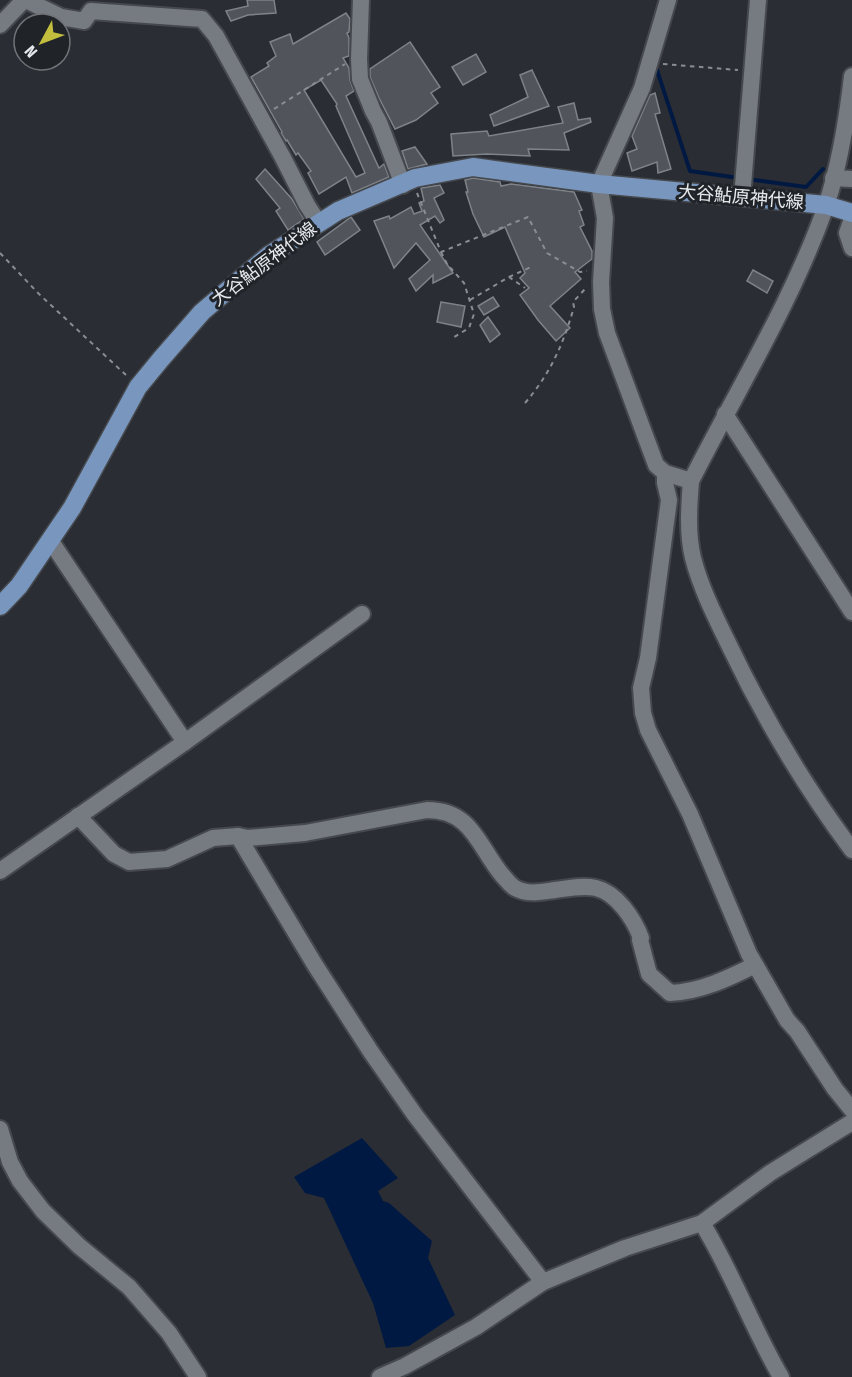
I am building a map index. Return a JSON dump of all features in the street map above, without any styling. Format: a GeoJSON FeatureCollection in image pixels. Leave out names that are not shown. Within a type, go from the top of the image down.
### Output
{"type":"FeatureCollection","features":[{"type":"Feature","properties":{"kind":"main road","name":"大谷鮎原神代線"},"geometry":{"type":"LineString","coordinates":[[0,606],[19,586],[72,508],[138,387],[202,312],[269,255],[338,211],[415,178],[473,167],[599,184],[826,205],[852,213]]}},
{"type":"Feature","properties":{"kind":"street"},"geometry":{"type":"LineString","coordinates":[[0,25],[25,0],[61,17],[84,21],[91,11],[202,19],[216,36],[318,222]]}},
{"type":"Feature","properties":{"kind":"street"},"geometry":{"type":"LineString","coordinates":[[361,0],[360,79],[403,185]]}},
{"type":"Feature","properties":{"kind":"street"},"geometry":{"type":"LineString","coordinates":[[668,0],[642,88],[599,184],[605,218],[601,269],[602,309],[607,333],[656,465],[665,473],[691,481]]}},
{"type":"Feature","properties":{"kind":"street"},"geometry":{"type":"LineString","coordinates":[[742,198],[759,0]]}},
{"type":"Feature","properties":{"kind":"street"},"geometry":{"type":"LineString","coordinates":[[852,76],[846,127],[826,205],[791,288],[691,481],[689,516],[693,557],[712,610],[748,685],[792,762],[852,850]]}},
{"type":"Feature","properties":{"kind":"street"},"geometry":{"type":"LineString","coordinates":[[833,178],[852,179]]}},
{"type":"Feature","properties":{"kind":"street"},"geometry":{"type":"LineString","coordinates":[[852,219],[847,233],[852,248]]}},
{"type":"Feature","properties":{"kind":"street"},"geometry":{"type":"LineString","coordinates":[[725,414],[852,612]]}},
{"type":"Feature","properties":{"kind":"street"},"geometry":{"type":"LineString","coordinates":[[665,473],[669,501],[648,658],[641,688],[643,713],[648,730],[690,814],[749,954],[787,1020],[852,1110]]}},
{"type":"Feature","properties":{"kind":"street"},"geometry":{"type":"LineString","coordinates":[[50,540],[185,741]]}},
{"type":"Feature","properties":{"kind":"street"},"geometry":{"type":"LineString","coordinates":[[0,871],[362,614]]}},
{"type":"Feature","properties":{"kind":"street"},"geometry":{"type":"LineString","coordinates":[[78,816],[114,854],[129,862],[167,859],[213,838],[238,836],[249,838],[304,833],[417,812],[441,810],[459,817],[482,842],[493,863],[513,886],[525,892],[540,892],[579,886],[598,888],[611,896],[634,920],[641,938],[649,974],[670,993],[687,992],[755,965]]}},
{"type":"Feature","properties":{"kind":"street"},"geometry":{"type":"LineString","coordinates":[[238,836],[315,965],[371,1052],[415,1116],[543,1282]]}},
{"type":"Feature","properties":{"kind":"street"},"geometry":{"type":"LineString","coordinates":[[380,1377],[405,1366],[476,1326],[543,1282],[625,1248],[702,1223],[770,1173],[852,1122]]}},
{"type":"Feature","properties":{"kind":"street"},"geometry":{"type":"LineString","coordinates":[[0,1129],[10,1162],[20,1181],[43,1211],[79,1246],[129,1287],[169,1333],[198,1377]]}},
{"type":"Feature","properties":{"kind":"street"},"geometry":{"type":"LineString","coordinates":[[702,1223],[718,1249],[760,1341],[780,1377]]}},
{"type":"Feature","properties":{"kind":"path"},"geometry":{"type":"LineString","coordinates":[[261,117],[359,56]]}},
{"type":"Feature","properties":{"kind":"path"},"geometry":{"type":"LineString","coordinates":[[650,63],[753,71]]}},
{"type":"Feature","properties":{"kind":"path"},"geometry":{"type":"LineString","coordinates":[[403,185],[419,195],[441,252],[447,264],[464,283],[470,300],[474,314],[469,328],[451,339]]}},
{"type":"Feature","properties":{"kind":"path"},"geometry":{"type":"LineString","coordinates":[[441,252],[528,217],[548,253],[580,272]]}},
{"type":"Feature","properties":{"kind":"path"},"geometry":{"type":"LineString","coordinates":[[0,253],[39,294],[138,387]]}},
{"type":"Feature","properties":{"kind":"path"},"geometry":{"type":"LineString","coordinates":[[470,300],[531,267]]}},
{"type":"Feature","properties":{"kind":"path"},"geometry":{"type":"LineString","coordinates":[[525,403],[541,385],[564,342],[574,307],[573,302],[601,269]]}},
{"type":"Feature","properties":{"kind":"path"},"geometry":{"type":"LineString","coordinates":[[509,277],[525,288]]}},
{"type":"Feature","properties":{"kind":"water"},"geometry":{"type":"Polygon","coordinates":[[[362,1138],[398,1178],[378,1191],[383,1201],[389,1203],[432,1241],[428,1258],[455,1315],[409,1346],[386,1348],[373,1303],[324,1198],[305,1193],[294,1177],[362,1138]]]}},
{"type":"Feature","properties":{"kind":"building"},"geometry":{"type":"Polygon","coordinates":[[[247,0],[274,0],[276,13],[248,15],[231,21],[226,11],[248,6],[247,0]]]}},
{"type":"Feature","properties":{"kind":"building"},"geometry":{"type":"Polygon","coordinates":[[[346,13],[350,19],[347,33],[349,56],[343,58],[349,68],[354,91],[346,96],[379,168],[384,164],[389,177],[352,193],[346,177],[319,194],[308,173],[311,171],[286,141],[251,77],[269,66],[267,63],[276,56],[270,42],[290,34],[293,44],[346,13]],[[321,80],[304,90],[356,177],[365,173],[337,104],[321,80]]]}},
{"type":"Feature","properties":{"kind":"building"},"geometry":{"type":"Polygon","coordinates":[[[410,42],[440,87],[431,93],[438,103],[416,120],[395,129],[370,77],[370,69],[410,42]]]}},
{"type":"Feature","properties":{"kind":"building"},"geometry":{"type":"Polygon","coordinates":[[[476,54],[486,72],[463,85],[452,67],[476,54]]]}},
{"type":"Feature","properties":{"kind":"building"},"geometry":{"type":"Polygon","coordinates":[[[532,70],[549,106],[494,126],[490,115],[528,97],[520,75],[532,70]]]}},
{"type":"Feature","properties":{"kind":"building"},"geometry":{"type":"Polygon","coordinates":[[[655,93],[660,113],[655,114],[671,169],[658,173],[657,162],[632,171],[627,153],[637,149],[632,136],[650,95],[655,93]]]}},
{"type":"Feature","properties":{"kind":"building"},"geometry":{"type":"Polygon","coordinates":[[[574,103],[578,120],[590,118],[591,122],[564,133],[569,150],[528,149],[530,156],[487,154],[453,156],[451,134],[487,131],[489,136],[563,123],[558,107],[574,103]]]}},
{"type":"Feature","properties":{"kind":"building"},"geometry":{"type":"Polygon","coordinates":[[[415,147],[427,164],[408,169],[402,151],[415,147]]]}},
{"type":"Feature","properties":{"kind":"building"},"geometry":{"type":"Polygon","coordinates":[[[265,169],[292,199],[304,219],[288,230],[276,211],[280,208],[256,179],[265,169]]]}},
{"type":"Feature","properties":{"kind":"building"},"geometry":{"type":"Polygon","coordinates":[[[473,178],[500,182],[501,186],[511,184],[574,192],[582,210],[579,211],[584,225],[580,227],[592,251],[592,259],[575,272],[581,279],[550,306],[570,328],[556,341],[520,295],[529,288],[520,278],[525,273],[505,227],[484,237],[466,192],[468,192],[465,180],[473,178]]]}},
{"type":"Feature","properties":{"kind":"building"},"geometry":{"type":"Polygon","coordinates":[[[440,185],[444,193],[434,198],[444,220],[440,223],[435,216],[420,225],[453,273],[433,283],[433,275],[416,291],[409,279],[430,260],[416,243],[394,268],[374,221],[389,216],[390,219],[411,207],[414,214],[422,211],[419,203],[424,201],[421,188],[440,185]]]}},
{"type":"Feature","properties":{"kind":"building"},"geometry":{"type":"Polygon","coordinates":[[[351,217],[360,230],[325,255],[317,242],[351,217]]]}},
{"type":"Feature","properties":{"kind":"building"},"geometry":{"type":"Polygon","coordinates":[[[753,270],[773,281],[767,293],[747,281],[753,270]]]}},
{"type":"Feature","properties":{"kind":"building"},"geometry":{"type":"Polygon","coordinates":[[[493,297],[499,306],[484,315],[478,306],[493,297]]]}},
{"type":"Feature","properties":{"kind":"building"},"geometry":{"type":"Polygon","coordinates":[[[441,302],[465,306],[461,327],[437,322],[441,302]]]}},
{"type":"Feature","properties":{"kind":"building"},"geometry":{"type":"Polygon","coordinates":[[[488,317],[500,334],[490,342],[480,325],[488,317]]]}},
{"type":"Feature","properties":{"kind":"waterway"},"geometry":{"type":"LineString","coordinates":[[657,70],[690,171],[739,178]]}},
{"type":"Feature","properties":{"kind":"waterway"},"geometry":{"type":"LineString","coordinates":[[747,179],[806,187],[823,169]]}}]}
